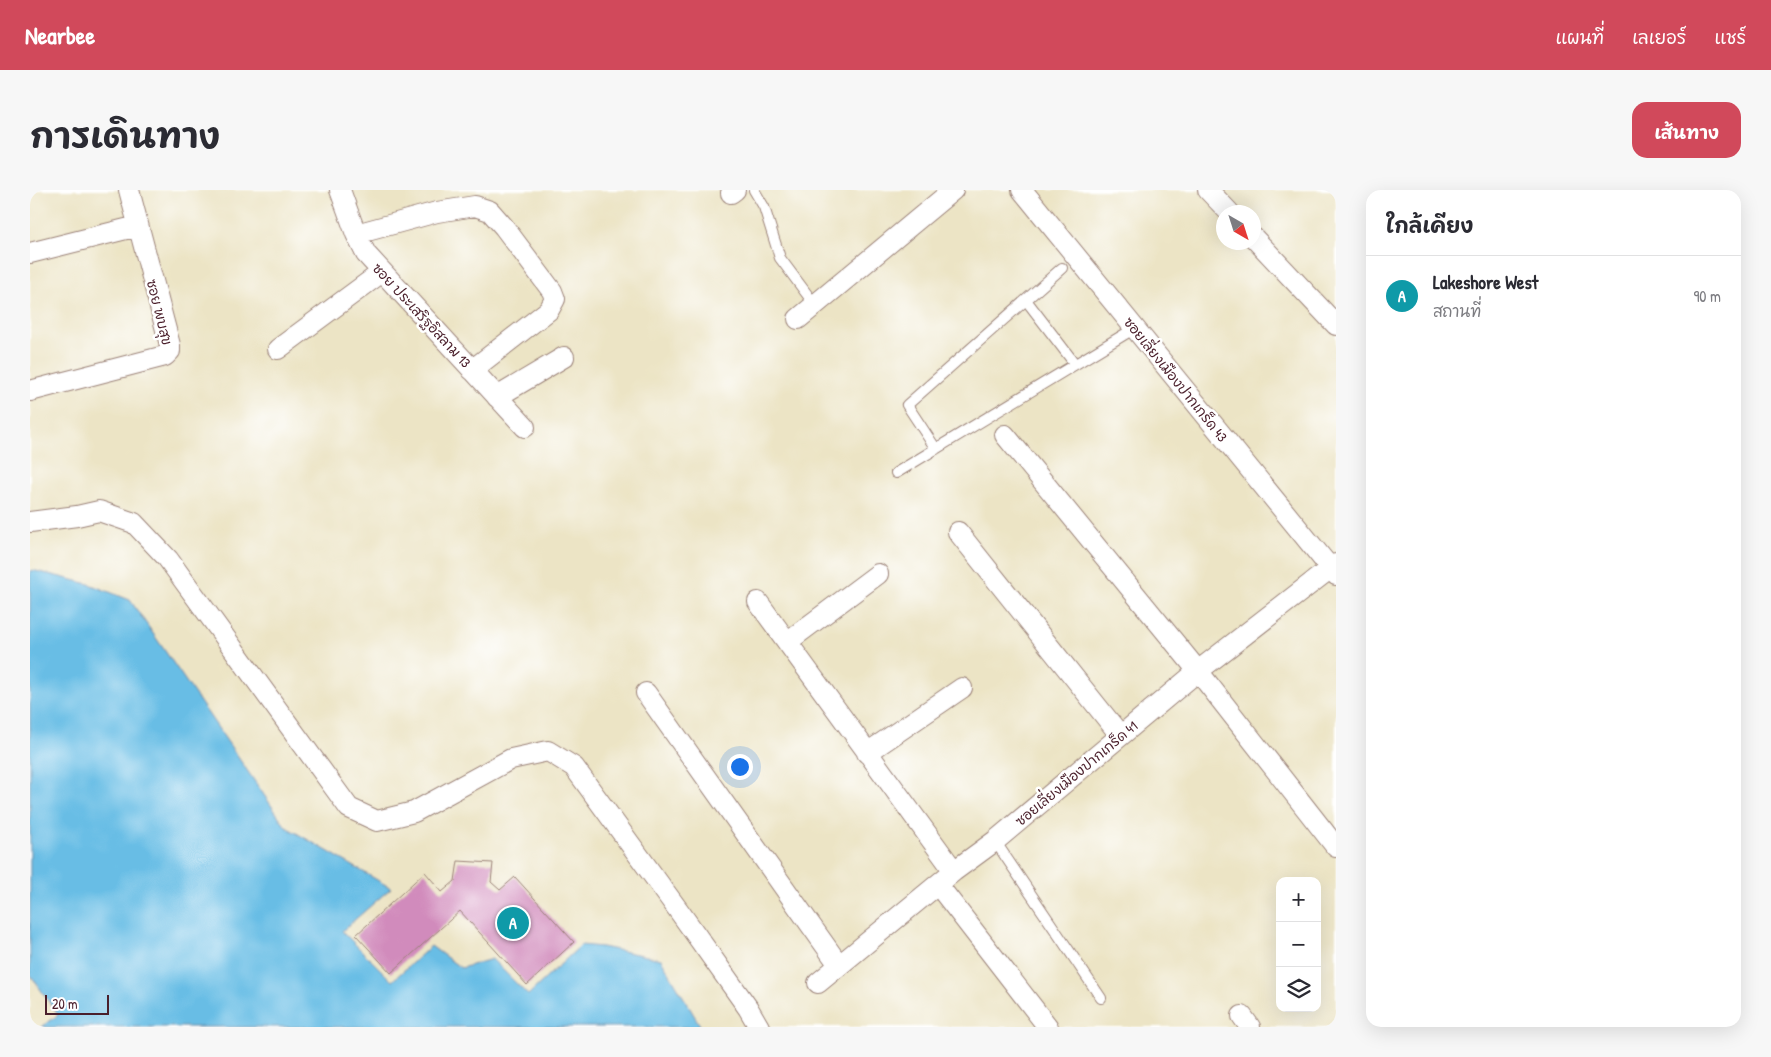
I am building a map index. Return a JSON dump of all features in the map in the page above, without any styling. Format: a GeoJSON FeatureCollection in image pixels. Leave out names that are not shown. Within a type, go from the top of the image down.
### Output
{"type":"FeatureCollection","features":[{"type":"Feature","properties":{"kind":"street","name":"ซอย พบสุข"},"geometry":{"type":"LineString","coordinates":[[30,391],[165,356],[170,351],[129,190]]}},
{"type":"Feature","properties":{"kind":"street","name":"ซอย ประเสริฐอิสลาม 13"},"geometry":{"type":"LineString","coordinates":[[340,190],[356,234],[366,254],[525,427]]}},
{"type":"Feature","properties":{"kind":"street"},"geometry":{"type":"LineString","coordinates":[[798,319],[953,190]]}},
{"type":"Feature","properties":{"kind":"street","name":"ซอยเลี่ยงเมืองปากเกร็ด 43"},"geometry":{"type":"LineString","coordinates":[[1022,190],[1334,569]]}},
{"type":"Feature","properties":{"kind":"street"},"geometry":{"type":"LineString","coordinates":[[1208,190],[1222,205]]}},
{"type":"Feature","properties":{"kind":"street"},"geometry":{"type":"LineString","coordinates":[[356,234],[438,212],[475,206],[490,211],[504,227],[556,299],[549,310],[472,370]]}},
{"type":"Feature","properties":{"kind":"street"},"geometry":{"type":"LineString","coordinates":[[30,254],[138,226]]}},
{"type":"Feature","properties":{"kind":"street"},"geometry":{"type":"LineString","coordinates":[[1261,245],[1336,325]]}},
{"type":"Feature","properties":{"kind":"street"},"geometry":{"type":"LineString","coordinates":[[278,349],[382,272]]}},
{"type":"Feature","properties":{"kind":"street"},"geometry":{"type":"LineString","coordinates":[[497,397],[564,357]]}},
{"type":"Feature","properties":{"kind":"street"},"geometry":{"type":"LineString","coordinates":[[1005,435],[1198,671],[1336,846]]}},
{"type":"Feature","properties":{"kind":"street"},"geometry":{"type":"LineString","coordinates":[[30,522],[99,511],[134,523],[168,559],[349,808],[377,821],[414,812],[511,759],[548,751],[574,766],[748,1008],[758,1027]]}},
{"type":"Feature","properties":{"kind":"street"},"geometry":{"type":"LineString","coordinates":[[958,532],[1120,735]]}},
{"type":"Feature","properties":{"kind":"street","name":"ซอยเลี่ยงเมืองปากเกร็ด 41"},"geometry":{"type":"LineString","coordinates":[[818,983],[954,871],[995,841],[1198,671],[1334,569]]}},
{"type":"Feature","properties":{"kind":"street"},"geometry":{"type":"LineString","coordinates":[[787,642],[878,574]]}},
{"type":"Feature","properties":{"kind":"street"},"geometry":{"type":"LineString","coordinates":[[758,602],[954,871]]}},
{"type":"Feature","properties":{"kind":"street"},"geometry":{"type":"LineString","coordinates":[[867,752],[962,688]]}},
{"type":"Feature","properties":{"kind":"street"},"geometry":{"type":"LineString","coordinates":[[646,693],[839,965]]}},
{"type":"Feature","properties":{"kind":"street"},"geometry":{"type":"LineString","coordinates":[[938,885],[1048,1027]]}},
{"type":"Feature","properties":{"kind":"lane"},"geometry":{"type":"LineString","coordinates":[[754,190],[764,207],[780,258],[815,305]]}},
{"type":"Feature","properties":{"kind":"lane"},"geometry":{"type":"LineString","coordinates":[[936,449],[907,405],[1062,268]]}},
{"type":"Feature","properties":{"kind":"lane"},"geometry":{"type":"LineString","coordinates":[[1026,300],[1076,364]]}},
{"type":"Feature","properties":{"kind":"lane"},"geometry":{"type":"LineString","coordinates":[[896,473],[1135,328]]}},
{"type":"Feature","properties":{"kind":"lane"},"geometry":{"type":"LineString","coordinates":[[995,841],[1101,998]]}},
{"type":"Feature","properties":{"kind":"water"},"geometry":{"type":"Polygon","coordinates":[[[30,571],[89,584],[130,600],[286,827],[391,888],[342,931],[392,981],[431,946],[461,968],[492,959],[528,995],[581,945],[602,947],[661,959],[701,1027],[41,1027],[58,1015],[30,974],[30,571]]]}},
{"type":"Feature","properties":{"kind":"building"},"geometry":{"type":"Polygon","coordinates":[[[458,861],[493,863],[491,882],[500,890],[515,877],[574,942],[527,985],[460,911],[391,973],[356,935],[425,872],[442,892],[455,881],[458,861]]]}},
{"type":"Feature","properties":{"kind":"place","name":"Lakeshore West"},"geometry":{"type":"Point","coordinates":[513,923]}}]}
